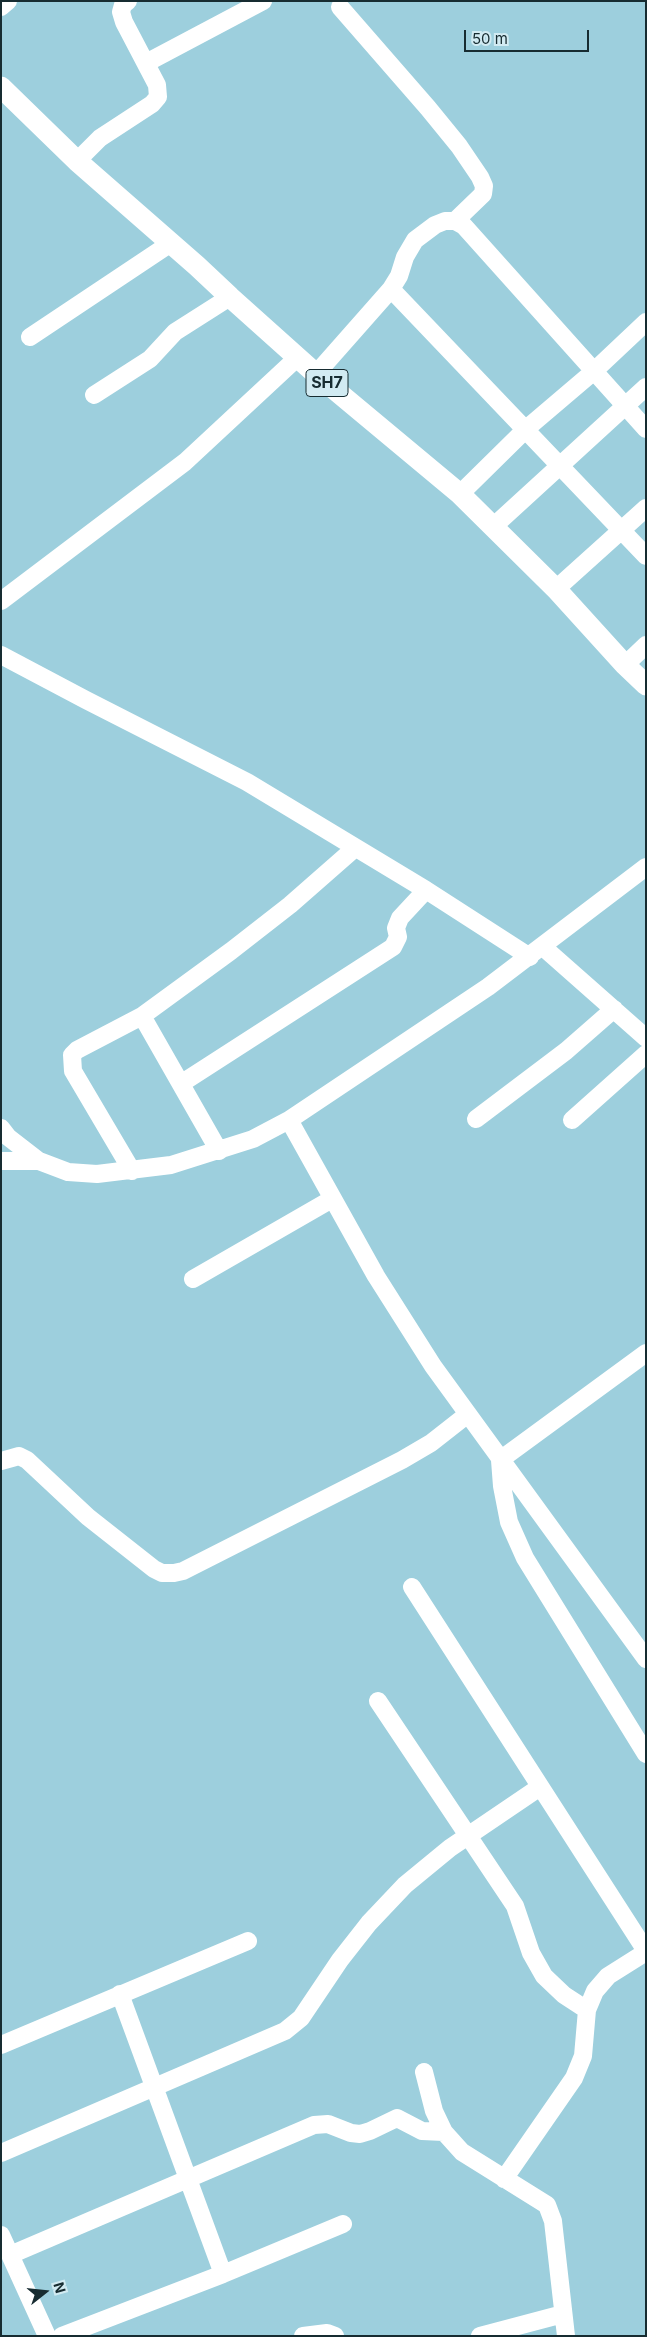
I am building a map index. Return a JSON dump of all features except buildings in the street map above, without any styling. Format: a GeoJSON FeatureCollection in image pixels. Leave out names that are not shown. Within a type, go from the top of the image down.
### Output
{"type":"FeatureCollection","features":[{"type":"Feature","properties":{"kind":"main road","name":"SH7"},"geometry":{"type":"LineString","coordinates":[[1,87],[77,161],[316,374],[460,494],[556,589],[625,665],[646,685]]}},
{"type":"Feature","properties":{"kind":"street"},"geometry":{"type":"LineString","coordinates":[[1,7],[8,1]]}},
{"type":"Feature","properties":{"kind":"street"},"geometry":{"type":"LineString","coordinates":[[77,161],[100,138],[152,104],[158,98],[157,85],[122,17],[123,6],[128,1]]}},
{"type":"Feature","properties":{"kind":"street"},"geometry":{"type":"LineString","coordinates":[[146,63],[263,1]]}},
{"type":"Feature","properties":{"kind":"street"},"geometry":{"type":"LineString","coordinates":[[340,7],[428,108],[459,146],[480,177],[484,186],[484,194],[455,221]]}},
{"type":"Feature","properties":{"kind":"street"},"geometry":{"type":"LineString","coordinates":[[316,374],[391,289],[399,276],[405,257],[416,240],[435,225],[445,221],[455,221],[464,226],[646,429]]}},
{"type":"Feature","properties":{"kind":"street"},"geometry":{"type":"LineString","coordinates":[[30,337],[171,243]]}},
{"type":"Feature","properties":{"kind":"street"},"geometry":{"type":"LineString","coordinates":[[391,289],[646,556]]}},
{"type":"Feature","properties":{"kind":"street"},"geometry":{"type":"LineString","coordinates":[[94,395],[150,359],[174,332],[230,297]]}},
{"type":"Feature","properties":{"kind":"street"},"geometry":{"type":"LineString","coordinates":[[460,494],[526,430],[593,372],[646,322]]}},
{"type":"Feature","properties":{"kind":"street"},"geometry":{"type":"LineString","coordinates":[[1,601],[185,462],[298,357]]}},
{"type":"Feature","properties":{"kind":"street"},"geometry":{"type":"LineString","coordinates":[[494,526],[646,387]]}},
{"type":"Feature","properties":{"kind":"street"},"geometry":{"type":"LineString","coordinates":[[556,589],[646,508]]}},
{"type":"Feature","properties":{"kind":"street"},"geometry":{"type":"LineString","coordinates":[[625,665],[646,646]]}},
{"type":"Feature","properties":{"kind":"street"},"geometry":{"type":"LineString","coordinates":[[1,654],[86,700],[247,782],[302,813],[426,890],[536,952],[614,1009],[646,1038]]}},
{"type":"Feature","properties":{"kind":"street"},"geometry":{"type":"LineString","coordinates":[[132,1171],[73,1071],[72,1055],[77,1050],[142,1016],[290,906],[356,848]]}},
{"type":"Feature","properties":{"kind":"street"},"geometry":{"type":"LineString","coordinates":[[1,1128],[8,1137],[39,1161],[68,1172],[97,1174],[132,1171],[171,1164],[219,1151],[253,1139],[289,1120],[422,1032],[536,952],[644,872]]}},
{"type":"Feature","properties":{"kind":"street"},"geometry":{"type":"LineString","coordinates":[[182,1083],[393,947],[398,937],[396,928],[400,918],[426,890]]}},
{"type":"Feature","properties":{"kind":"street"},"geometry":{"type":"LineString","coordinates":[[476,1119],[566,1051],[614,1009]]}},
{"type":"Feature","properties":{"kind":"street"},"geometry":{"type":"LineString","coordinates":[[142,1016],[182,1083],[219,1151]]}},
{"type":"Feature","properties":{"kind":"street"},"geometry":{"type":"LineString","coordinates":[[572,1120],[646,1054]]}},
{"type":"Feature","properties":{"kind":"street"},"geometry":{"type":"LineString","coordinates":[[289,1120],[376,1276],[433,1366],[500,1460],[588,1576],[646,1659]]}},
{"type":"Feature","properties":{"kind":"street"},"geometry":{"type":"LineString","coordinates":[[1,1161],[39,1161]]}},
{"type":"Feature","properties":{"kind":"street"},"geometry":{"type":"LineString","coordinates":[[193,1279],[332,1199]]}},
{"type":"Feature","properties":{"kind":"street"},"geometry":{"type":"LineString","coordinates":[[500,1460],[646,1353]]}},
{"type":"Feature","properties":{"kind":"street"},"geometry":{"type":"LineString","coordinates":[[1,1460],[19,1456],[27,1460],[88,1517],[154,1569],[162,1573],[174,1573],[192,1566],[402,1460],[468,1414]]}},
{"type":"Feature","properties":{"kind":"street"},"geometry":{"type":"LineString","coordinates":[[500,1460],[502,1486],[509,1522],[525,1558],[643,1744]]}},
{"type":"Feature","properties":{"kind":"street"},"geometry":{"type":"LineString","coordinates":[[412,1587],[646,1952],[608,1976],[595,1990],[587,2010],[583,2056],[574,2078],[504,2180]]}},
{"type":"Feature","properties":{"kind":"street"},"geometry":{"type":"LineString","coordinates":[[378,1701],[515,1906],[531,1953],[544,1976],[564,1995],[587,2010]]}},
{"type":"Feature","properties":{"kind":"street"},"geometry":{"type":"LineString","coordinates":[[1,2153],[285,2031],[301,2018],[340,1960],[369,1923],[405,1885],[468,1836],[540,1786]]}},
{"type":"Feature","properties":{"kind":"street"},"geometry":{"type":"LineString","coordinates":[[1,2045],[248,1941]]}},
{"type":"Feature","properties":{"kind":"street"},"geometry":{"type":"LineString","coordinates":[[120,1994],[223,2274]]}},
{"type":"Feature","properties":{"kind":"street"},"geometry":{"type":"LineString","coordinates":[[424,2072],[434,2111],[444,2132],[462,2152],[504,2180],[547,2205],[553,2221],[566,2336]]}},
{"type":"Feature","properties":{"kind":"street"},"geometry":{"type":"LineString","coordinates":[[10,2255],[314,2125],[328,2124],[351,2133],[360,2134],[397,2118],[422,2131],[444,2132]]}},
{"type":"Feature","properties":{"kind":"street"},"geometry":{"type":"LineString","coordinates":[[62,2336],[223,2274],[343,2224]]}},
{"type":"Feature","properties":{"kind":"street"},"geometry":{"type":"LineString","coordinates":[[1,2235],[46,2336]]}},
{"type":"Feature","properties":{"kind":"street"},"geometry":{"type":"LineString","coordinates":[[480,2336],[563,2314]]}},
{"type":"Feature","properties":{"kind":"street"},"geometry":{"type":"LineString","coordinates":[[303,2336],[327,2333],[335,2336]]}}]}
